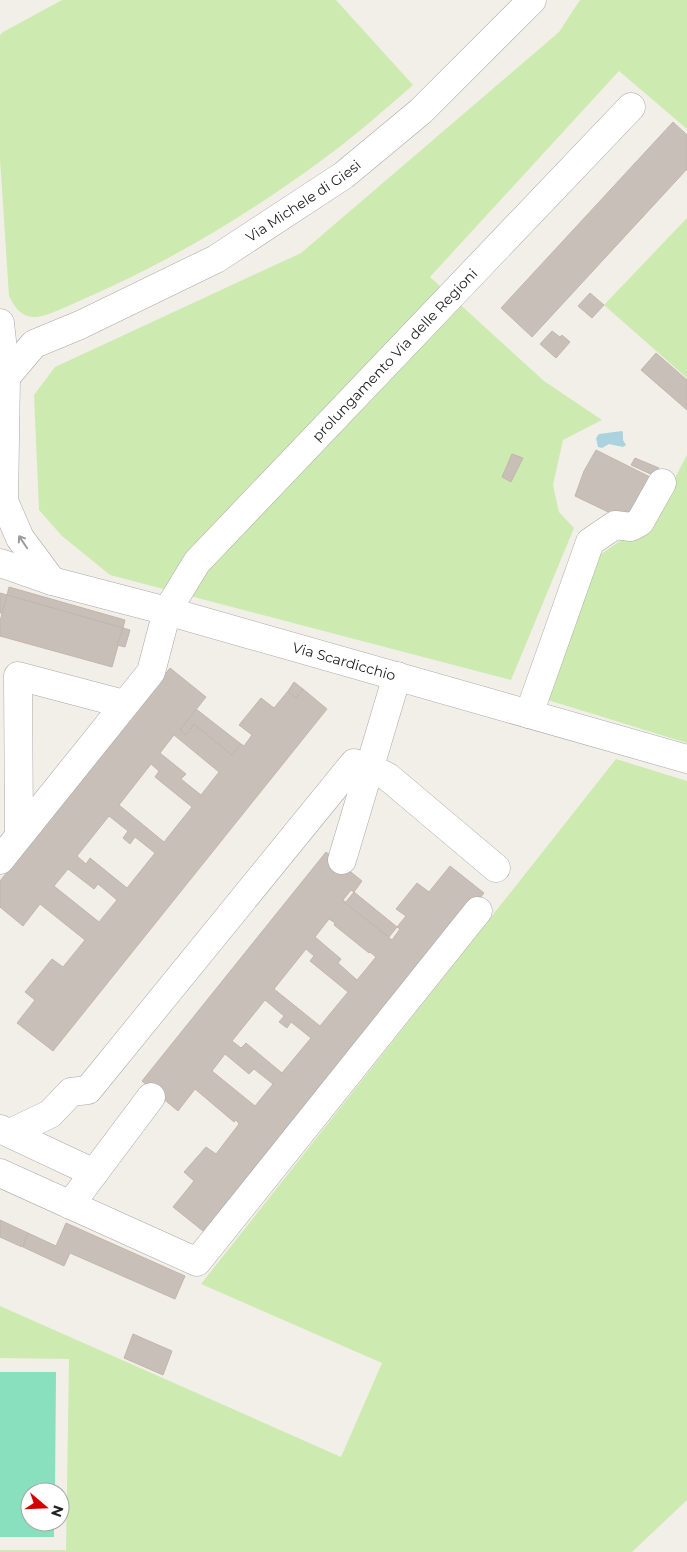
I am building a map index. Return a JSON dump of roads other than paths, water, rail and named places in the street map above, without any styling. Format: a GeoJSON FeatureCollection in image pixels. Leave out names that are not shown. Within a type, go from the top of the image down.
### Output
{"type":"FeatureCollection","features":[{"type":"Feature","properties":{"kind":"street","name":"Via Michele di Giesi"},"geometry":{"type":"LineString","coordinates":[[34,344],[80,325],[216,259],[344,175],[421,111],[532,0]]}},
{"type":"Feature","properties":{"kind":"street","name":"prolungamento Via delle Regioni"},"geometry":{"type":"LineString","coordinates":[[0,860],[124,704],[152,672],[167,611],[197,562],[631,107]]}},
{"type":"Feature","properties":{"kind":"street"},"geometry":{"type":"LineString","coordinates":[[0,323],[34,344],[6,377]]}},
{"type":"Feature","properties":{"kind":"street"},"geometry":{"type":"LineString","coordinates":[[0,323],[6,377],[2,506],[20,538],[52,581]]}},
{"type":"Feature","properties":{"kind":"street"},"geometry":{"type":"LineString","coordinates":[[529,714],[590,542],[615,524],[631,527],[640,522],[662,483]]}},
{"type":"Feature","properties":{"kind":"street","name":"Via Scardicchio"},"geometry":{"type":"LineString","coordinates":[[0,563],[52,581],[167,611],[687,758]]}},
{"type":"Feature","properties":{"kind":"street"},"geometry":{"type":"LineString","coordinates":[[19,835],[18,676],[124,704]]}},
{"type":"Feature","properties":{"kind":"street"},"geometry":{"type":"LineString","coordinates":[[342,860],[397,676]]}},
{"type":"Feature","properties":{"kind":"street"},"geometry":{"type":"LineString","coordinates":[[5,1131],[50,1114],[71,1092],[88,1090],[354,763],[388,777],[496,868]]}},
{"type":"Feature","properties":{"kind":"street"},"geometry":{"type":"LineString","coordinates":[[0,1173],[197,1262],[478,911]]}},
{"type":"Feature","properties":{"kind":"street"},"geometry":{"type":"LineString","coordinates":[[70,1205],[151,1097]]}},
{"type":"Feature","properties":{"kind":"street"},"geometry":{"type":"LineString","coordinates":[[5,1131],[94,1173]]}},
{"type":"Feature","properties":{"kind":"water"},"geometry":{"type":"Polygon","coordinates":[[[622,431],[623,440],[626,445],[623,447],[609,444],[602,448],[598,447],[596,438],[599,434],[622,431]]]}}]}
